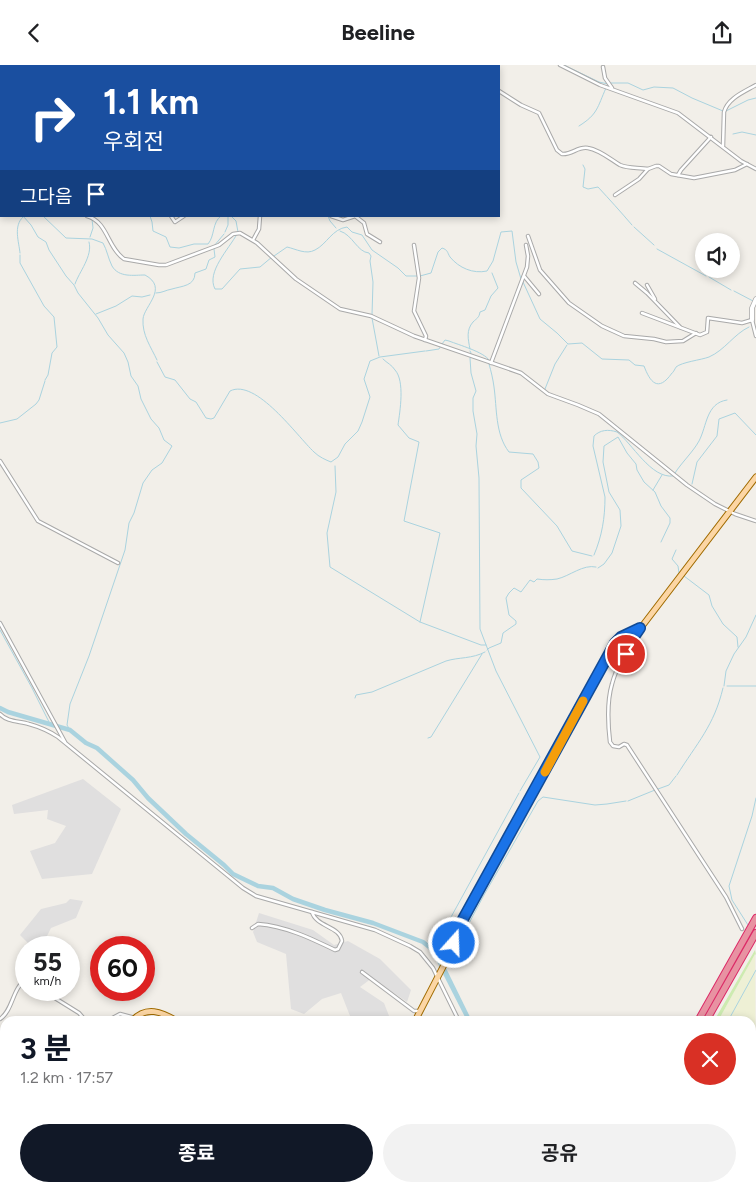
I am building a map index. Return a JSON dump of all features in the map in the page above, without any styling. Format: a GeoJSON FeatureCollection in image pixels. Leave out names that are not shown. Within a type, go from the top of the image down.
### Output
{"type":"FeatureCollection","features":[{"type":"Feature","properties":{"kind":"highway"},"geometry":{"type":"LineString","coordinates":[[701,1016],[745,932],[755,920]]}},
{"type":"Feature","properties":{"kind":"highway"},"geometry":{"type":"LineString","coordinates":[[709,1016],[756,933]]}},
{"type":"Feature","properties":{"kind":"main road"},"geometry":{"type":"LineString","coordinates":[[417,1016],[445,963],[462,921],[615,643],[621,637],[640,628],[756,477]]}},
{"type":"Feature","properties":{"kind":"main road"},"geometry":{"type":"LineString","coordinates":[[138,1016],[143,1012],[156,1011],[169,1016]]}},
{"type":"Feature","properties":{"kind":"street"},"geometry":{"type":"LineString","coordinates":[[560,65],[587,80],[651,105],[670,109],[678,113],[756,169]]}},
{"type":"Feature","properties":{"kind":"street"},"geometry":{"type":"LineString","coordinates":[[603,67],[605,79],[613,89]]}},
{"type":"Feature","properties":{"kind":"street"},"geometry":{"type":"LineString","coordinates":[[722,146],[726,107],[743,91],[756,85]]}},
{"type":"Feature","properties":{"kind":"street"},"geometry":{"type":"LineString","coordinates":[[500,92],[521,105],[539,113],[548,128],[557,150],[562,154],[568,154],[582,147],[587,147],[622,165],[648,169],[659,166],[671,174],[694,178],[735,171],[747,164]]}},
{"type":"Feature","properties":{"kind":"street"},"geometry":{"type":"LineString","coordinates":[[678,175],[680,170],[711,137]]}},
{"type":"Feature","properties":{"kind":"street"},"geometry":{"type":"LineString","coordinates":[[615,195],[639,179],[648,169]]}},
{"type":"Feature","properties":{"kind":"street"},"geometry":{"type":"LineString","coordinates":[[90,217],[101,224],[112,245],[124,259],[159,265],[171,263],[219,245],[234,234],[240,233],[253,240],[271,254],[296,279],[333,305],[344,311],[371,316],[425,340],[521,373],[548,394],[599,414],[614,428],[634,441],[650,456],[714,504],[756,521]]}},
{"type":"Feature","properties":{"kind":"street"},"geometry":{"type":"LineString","coordinates":[[172,217],[175,222],[182,217]]}},
{"type":"Feature","properties":{"kind":"street"},"geometry":{"type":"LineString","coordinates":[[253,240],[259,229],[260,217]]}},
{"type":"Feature","properties":{"kind":"street"},"geometry":{"type":"LineString","coordinates":[[334,217],[343,220],[352,217]]}},
{"type":"Feature","properties":{"kind":"street"},"geometry":{"type":"LineString","coordinates":[[356,217],[364,223],[366,233],[380,242]]}},
{"type":"Feature","properties":{"kind":"street"},"geometry":{"type":"LineString","coordinates":[[528,236],[540,270],[569,303],[602,326],[624,336],[666,342],[683,341],[696,333]]}},
{"type":"Feature","properties":{"kind":"street"},"geometry":{"type":"LineString","coordinates":[[414,245],[419,278],[414,311],[426,336],[425,340]]}},
{"type":"Feature","properties":{"kind":"street"},"geometry":{"type":"LineString","coordinates":[[491,363],[492,356],[524,276],[528,260],[526,245]]}},
{"type":"Feature","properties":{"kind":"street"},"geometry":{"type":"LineString","coordinates":[[524,276],[539,294]]}},
{"type":"Feature","properties":{"kind":"street"},"geometry":{"type":"LineString","coordinates":[[635,283],[682,329]]}},
{"type":"Feature","properties":{"kind":"street"},"geometry":{"type":"LineString","coordinates":[[647,285],[657,303]]}},
{"type":"Feature","properties":{"kind":"street"},"geometry":{"type":"LineString","coordinates":[[756,299],[752,308],[752,320],[756,336]]}},
{"type":"Feature","properties":{"kind":"street"},"geometry":{"type":"LineString","coordinates":[[642,313],[682,329],[702,334],[707,332],[708,318],[736,323],[746,323],[752,320]]}},
{"type":"Feature","properties":{"kind":"street"},"geometry":{"type":"LineString","coordinates":[[0,461],[38,521],[118,563]]}},
{"type":"Feature","properties":{"kind":"street"},"geometry":{"type":"LineString","coordinates":[[0,623],[66,743]]}},
{"type":"Feature","properties":{"kind":"street"},"geometry":{"type":"LineString","coordinates":[[640,628],[629,644],[611,685],[610,742],[613,747],[627,745],[726,897],[745,932]]}},
{"type":"Feature","properties":{"kind":"street"},"geometry":{"type":"LineString","coordinates":[[0,714],[6,719],[46,729],[66,743],[243,888],[256,895],[312,913],[374,930],[420,952],[439,974],[457,1016]]}},
{"type":"Feature","properties":{"kind":"street"},"geometry":{"type":"LineString","coordinates":[[1,721],[6,719]]}},
{"type":"Feature","properties":{"kind":"street"},"geometry":{"type":"LineString","coordinates":[[252,928],[258,924],[274,926],[311,938],[335,950],[338,949],[342,941],[340,935],[314,918],[312,913]]}},
{"type":"Feature","properties":{"kind":"street"},"geometry":{"type":"LineString","coordinates":[[362,972],[414,1011],[419,1011]]}},
{"type":"Feature","properties":{"kind":"street"},"geometry":{"type":"LineString","coordinates":[[4,1016],[15,996]]}},
{"type":"Feature","properties":{"kind":"street"},"geometry":{"type":"LineString","coordinates":[[60,1001],[82,1016]]}},
{"type":"Feature","properties":{"kind":"shaded area"},"geometry":{"type":"Polygon","coordinates":[[[83,779],[121,809],[92,874],[42,879],[30,851],[55,843],[66,826],[47,819],[48,810],[14,814],[12,805],[83,779]]]}},
{"type":"Feature","properties":{"kind":"shaded area"},"geometry":{"type":"Polygon","coordinates":[[[70,899],[83,901],[76,918],[51,928],[47,936],[20,935],[41,909],[66,903],[70,899]]]}},
{"type":"Feature","properties":{"kind":"shaded area"},"geometry":{"type":"Polygon","coordinates":[[[259,913],[313,930],[334,945],[348,941],[380,959],[411,990],[407,1002],[372,978],[360,987],[384,1003],[389,1016],[350,1016],[341,993],[322,999],[304,1014],[291,1009],[286,954],[257,942],[253,932],[259,913]]]}},
{"type":"Feature","properties":{"kind":"green space"},"geometry":{"type":"Polygon","coordinates":[[[755,950],[756,955],[721,1016],[717,1016],[755,950]]]}},
{"type":"Feature","properties":{"kind":"green space"},"geometry":{"type":"Polygon","coordinates":[[[755,954],[755,1016],[721,1016],[755,954]]]}},
{"type":"Feature","properties":{"kind":"water"},"geometry":{"type":"Polygon","coordinates":[[[445,966],[470,1016],[464,1016],[442,972],[445,966]]]}},
{"type":"Feature","properties":{"kind":"waterway"},"geometry":{"type":"LineString","coordinates":[[564,65],[599,82],[608,84],[607,86]]}},
{"type":"Feature","properties":{"kind":"waterway"},"geometry":{"type":"LineString","coordinates":[[611,83],[628,83],[643,90],[654,87],[673,88],[723,111]]}},
{"type":"Feature","properties":{"kind":"waterway"},"geometry":{"type":"LineString","coordinates":[[579,126],[594,114],[606,88]]}},
{"type":"Feature","properties":{"kind":"waterway"},"geometry":{"type":"LineString","coordinates":[[726,111],[756,98]]}},
{"type":"Feature","properties":{"kind":"waterway"},"geometry":{"type":"LineString","coordinates":[[733,134],[742,132],[756,135]]}},
{"type":"Feature","properties":{"kind":"waterway"},"geometry":{"type":"LineString","coordinates":[[583,165],[585,169],[583,187],[588,189],[598,187],[632,225]]}},
{"type":"Feature","properties":{"kind":"waterway"},"geometry":{"type":"LineString","coordinates":[[20,253],[17,229],[23,217]]}},
{"type":"Feature","properties":{"kind":"waterway"},"geometry":{"type":"LineString","coordinates":[[24,217],[38,237],[46,242],[66,276],[98,318],[108,335],[124,353],[131,376],[138,386],[141,399],[151,419],[159,428],[164,440],[172,446],[162,463],[152,470],[143,483],[129,523],[125,550],[89,656],[70,704],[67,725],[70,730]]}},
{"type":"Feature","properties":{"kind":"waterway"},"geometry":{"type":"LineString","coordinates":[[44,217],[66,238],[92,239],[103,243],[115,270],[127,275],[145,275],[152,280],[155,291],[144,314],[143,325],[147,341],[157,360]]}},
{"type":"Feature","properties":{"kind":"waterway"},"geometry":{"type":"LineString","coordinates":[[150,217],[153,231],[166,237],[170,247],[179,248],[194,244],[208,244],[216,222],[220,217]]}},
{"type":"Feature","properties":{"kind":"waterway"},"geometry":{"type":"LineString","coordinates":[[225,232],[228,225],[228,217]]}},
{"type":"Feature","properties":{"kind":"waterway"},"geometry":{"type":"LineString","coordinates":[[232,217],[236,221],[238,232]]}},
{"type":"Feature","properties":{"kind":"waterway"},"geometry":{"type":"LineString","coordinates":[[328,217],[336,228]]}},
{"type":"Feature","properties":{"kind":"waterway"},"geometry":{"type":"LineString","coordinates":[[90,237],[93,228],[92,219]]}},
{"type":"Feature","properties":{"kind":"waterway"},"geometry":{"type":"LineString","coordinates":[[274,256],[287,247],[305,252],[312,251],[337,231],[347,227],[352,232],[362,235],[372,250],[406,276],[418,276]]}},
{"type":"Feature","properties":{"kind":"waterway"},"geometry":{"type":"LineString","coordinates":[[634,227],[654,245]]}},
{"type":"Feature","properties":{"kind":"waterway"},"geometry":{"type":"LineString","coordinates":[[340,231],[348,236],[361,250],[369,253],[371,256],[373,282],[372,315]]}},
{"type":"Feature","properties":{"kind":"waterway"},"geometry":{"type":"LineString","coordinates":[[420,276],[431,273],[438,252],[442,248],[462,267],[477,272],[487,271],[493,261],[501,232],[512,231],[516,262],[521,279]]}},
{"type":"Feature","properties":{"kind":"waterway"},"geometry":{"type":"LineString","coordinates":[[214,246],[224,234]]}},
{"type":"Feature","properties":{"kind":"waterway"},"geometry":{"type":"LineString","coordinates":[[237,234],[216,268],[213,282],[215,289],[222,289],[240,269],[260,267],[272,257]]}},
{"type":"Feature","properties":{"kind":"waterway"},"geometry":{"type":"LineString","coordinates":[[75,284],[89,253],[89,242]]}},
{"type":"Feature","properties":{"kind":"waterway"},"geometry":{"type":"LineString","coordinates":[[156,293],[184,286],[193,281],[195,273],[206,269],[209,260],[215,257],[214,249]]}},
{"type":"Feature","properties":{"kind":"waterway"},"geometry":{"type":"LineString","coordinates":[[657,249],[695,270]]}},
{"type":"Feature","properties":{"kind":"waterway"},"geometry":{"type":"LineString","coordinates":[[20,255],[20,263],[44,306],[54,317],[57,347],[52,353],[48,375],[45,380]]}},
{"type":"Feature","properties":{"kind":"waterway"},"geometry":{"type":"LineString","coordinates":[[470,349],[469,328],[480,312],[485,310],[491,296],[498,288],[492,273]]}},
{"type":"Feature","properties":{"kind":"waterway"},"geometry":{"type":"LineString","coordinates":[[711,278],[731,290]]}},
{"type":"Feature","properties":{"kind":"waterway"},"geometry":{"type":"LineString","coordinates":[[523,282],[540,319],[568,344],[582,343],[602,359],[629,360],[635,365],[644,366],[652,381],[659,384],[663,383],[676,367],[715,354],[749,327]]}},
{"type":"Feature","properties":{"kind":"waterway"},"geometry":{"type":"LineString","coordinates":[[734,291],[753,301]]}},
{"type":"Feature","properties":{"kind":"waterway"},"geometry":{"type":"LineString","coordinates":[[96,314],[116,306],[132,296],[142,297],[150,295]]}},
{"type":"Feature","properties":{"kind":"waterway"},"geometry":{"type":"LineString","coordinates":[[372,318],[379,356]]}},
{"type":"Feature","properties":{"kind":"waterway"},"geometry":{"type":"LineString","coordinates":[[442,344],[445,340],[449,341],[477,352],[489,360]]}},
{"type":"Feature","properties":{"kind":"waterway"},"geometry":{"type":"LineString","coordinates":[[545,389],[555,364],[567,345]]}},
{"type":"Feature","properties":{"kind":"waterway"},"geometry":{"type":"LineString","coordinates":[[426,351],[439,349],[441,346]]}},
{"type":"Feature","properties":{"kind":"waterway"},"geometry":{"type":"LineString","coordinates":[[157,362],[165,377],[175,380],[190,399],[196,402],[206,418],[214,418],[230,391],[240,389],[252,393],[264,400],[316,454],[331,462],[338,457],[345,444],[358,431],[362,422],[370,397],[364,379],[370,361],[380,357],[425,351]]}},
{"type":"Feature","properties":{"kind":"waterway"},"geometry":{"type":"LineString","coordinates":[[470,358],[471,373],[476,391],[473,398],[473,411],[477,434],[476,446],[479,478],[480,629],[496,671],[540,757],[520,791]]}},
{"type":"Feature","properties":{"kind":"waterway"},"geometry":{"type":"LineString","coordinates":[[383,359],[394,368],[400,381],[401,396],[398,425],[409,438],[419,442],[404,521],[440,533],[420,622]]}},
{"type":"Feature","properties":{"kind":"waterway"},"geometry":{"type":"LineString","coordinates":[[489,364],[494,384],[497,421],[504,445],[509,452],[533,454],[538,462],[539,468],[521,480],[521,488],[557,526],[572,551],[592,556]]}},
{"type":"Feature","properties":{"kind":"waterway"},"geometry":{"type":"LineString","coordinates":[[0,423],[17,419],[36,404],[45,381]]}},
{"type":"Feature","properties":{"kind":"waterway"},"geometry":{"type":"LineString","coordinates":[[675,473],[699,441],[711,410],[720,402],[727,400]]}},
{"type":"Feature","properties":{"kind":"waterway"},"geometry":{"type":"LineString","coordinates":[[692,484],[697,462],[717,436],[719,419],[735,413],[756,435]]}},
{"type":"Feature","properties":{"kind":"waterway"},"geometry":{"type":"LineString","coordinates":[[594,555],[602,527],[605,497],[593,446],[594,436],[604,431],[617,432],[657,472],[673,476]]}},
{"type":"Feature","properties":{"kind":"waterway"},"geometry":{"type":"LineString","coordinates":[[598,568],[604,564],[612,553],[621,526],[620,510],[609,492],[603,462],[604,446],[618,437],[636,464],[637,470],[644,482],[655,492],[661,506],[670,518],[670,523],[661,542]]}},
{"type":"Feature","properties":{"kind":"waterway"},"geometry":{"type":"LineString","coordinates":[[335,466],[336,492],[327,533],[330,567],[420,622],[481,645],[486,645]]}},
{"type":"Feature","properties":{"kind":"waterway"},"geometry":{"type":"LineString","coordinates":[[653,490],[662,475]]}},
{"type":"Feature","properties":{"kind":"waterway"},"geometry":{"type":"LineString","coordinates":[[676,550],[672,559],[678,566],[679,573]]}},
{"type":"Feature","properties":{"kind":"waterway"},"geometry":{"type":"LineString","coordinates":[[487,650],[501,643],[503,633],[516,624],[516,621],[509,615],[506,598],[514,588],[521,592],[530,580],[534,582],[537,579],[557,579],[586,567],[596,567]]}},
{"type":"Feature","properties":{"kind":"waterway"},"geometry":{"type":"LineString","coordinates":[[684,576],[709,595],[712,606],[723,624],[737,637],[738,647]]}},
{"type":"Feature","properties":{"kind":"waterway"},"geometry":{"type":"LineString","coordinates":[[724,686],[726,671],[734,654],[746,637],[756,615]]}},
{"type":"Feature","properties":{"kind":"waterway"},"geometry":{"type":"LineString","coordinates":[[0,630],[50,724]]}},
{"type":"Feature","properties":{"kind":"waterway"},"geometry":{"type":"LineString","coordinates":[[355,698],[356,695],[372,692],[446,661],[475,656],[485,652]]}},
{"type":"Feature","properties":{"kind":"waterway"},"geometry":{"type":"LineString","coordinates":[[428,738],[431,737],[482,654]]}},
{"type":"Feature","properties":{"kind":"waterway"},"geometry":{"type":"LineString","coordinates":[[727,686],[756,686]]}},
{"type":"Feature","properties":{"kind":"waterway"},"geometry":{"type":"LineString","coordinates":[[677,775],[710,724],[723,688]]}},
{"type":"Feature","properties":{"kind":"waterway"},"geometry":{"type":"LineString","coordinates":[[0,708],[70,730],[86,743],[97,748],[133,780],[148,798],[186,834],[233,874],[258,886],[273,888],[293,899],[373,923],[423,942],[433,950],[443,968]]}},
{"type":"Feature","properties":{"kind":"waterway"},"geometry":{"type":"LineString","coordinates":[[658,789],[669,785],[676,776]]}},
{"type":"Feature","properties":{"kind":"waterway"},"geometry":{"type":"LineString","coordinates":[[628,801],[655,790]]}},
{"type":"Feature","properties":{"kind":"waterway"},"geometry":{"type":"LineString","coordinates":[[433,950],[519,793]]}},
{"type":"Feature","properties":{"kind":"waterway"},"geometry":{"type":"LineString","coordinates":[[451,957],[538,801],[543,797],[595,805],[626,801]]}},
{"type":"Feature","properties":{"kind":"waterway"},"geometry":{"type":"LineString","coordinates":[[748,925],[732,900],[729,886],[756,798]]}},
{"type":"Feature","properties":{"kind":"waterway"},"geometry":{"type":"LineString","coordinates":[[731,1016],[756,970]]}},
{"type":"Feature","properties":{"kind":"slow traffic"},"geometry":{"type":"LineString","coordinates":[[545,772],[583,701]]}},
{"type":"Feature","properties":{"kind":"route"},"geometry":{"type":"LineString","coordinates":[[454,943],[458,928],[615,643],[621,637],[640,628],[629,644],[626,654]]}}]}
